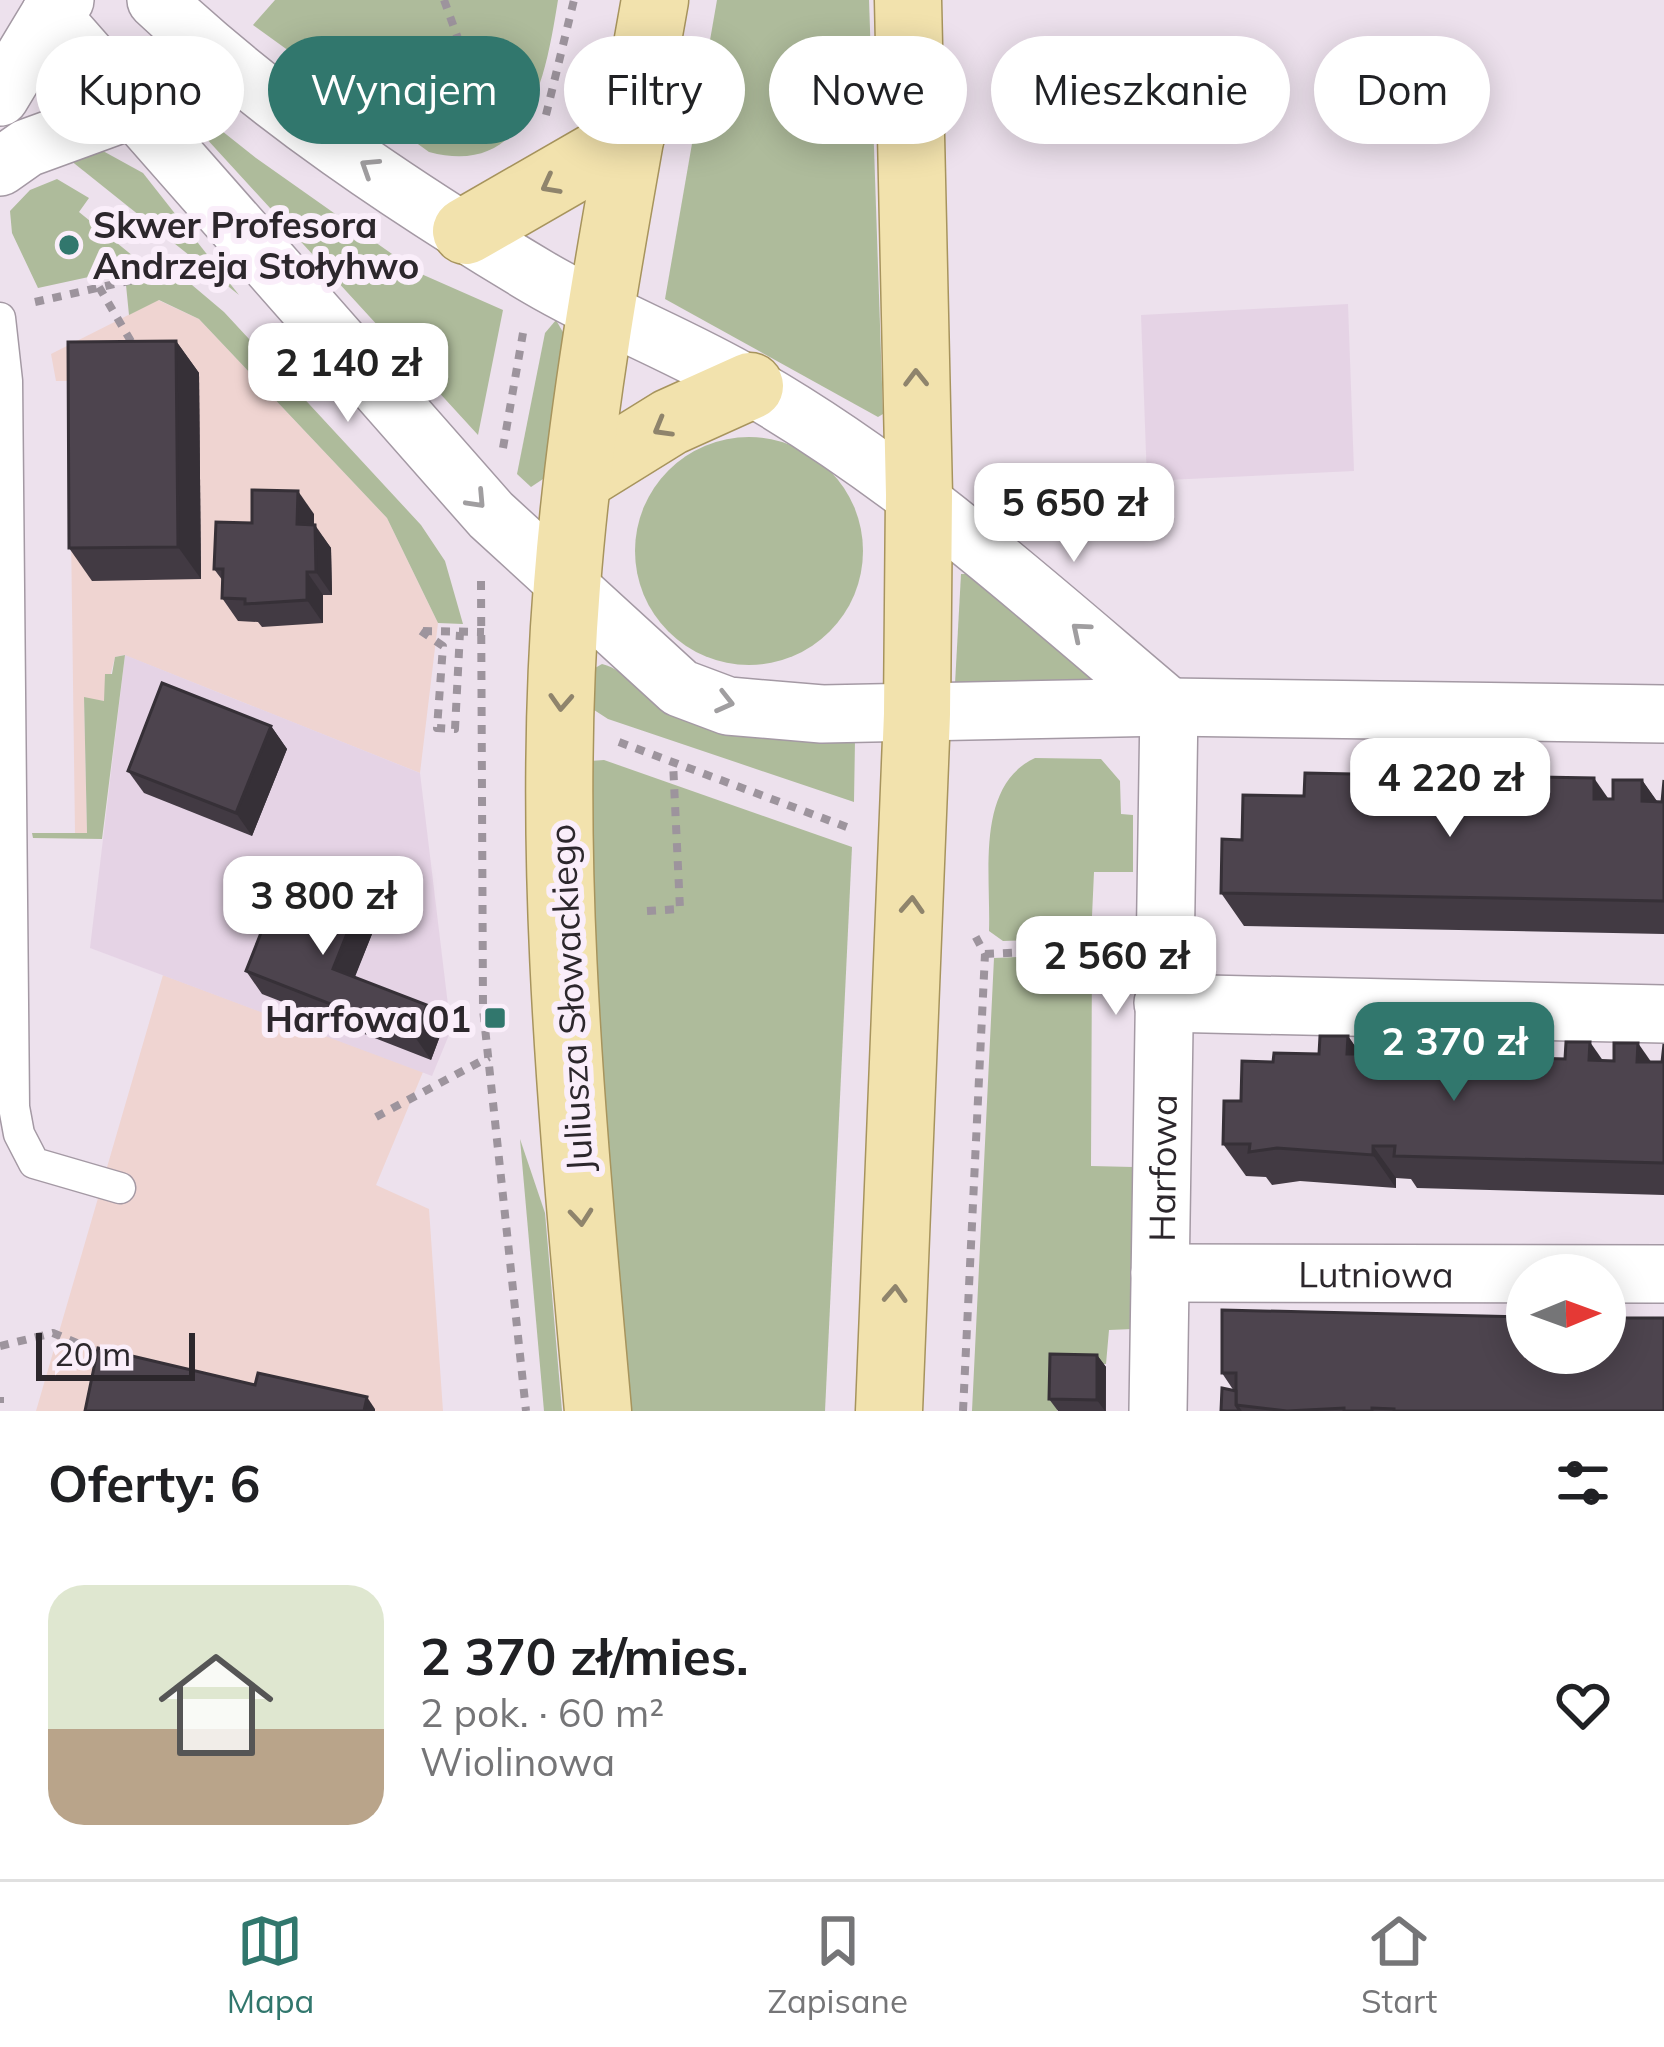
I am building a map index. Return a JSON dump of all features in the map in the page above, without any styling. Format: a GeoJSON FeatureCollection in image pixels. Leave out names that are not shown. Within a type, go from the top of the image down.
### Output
{"type":"FeatureCollection","features":[{"type":"Feature","properties":{"kind":"main road"},"geometry":{"type":"LineString","coordinates":[[649,36],[655,0]]}},
{"type":"Feature","properties":{"kind":"main road"},"geometry":{"type":"LineString","coordinates":[[889,1411],[917,714],[919,495],[908,0]]}},
{"type":"Feature","properties":{"kind":"main road"},"geometry":{"type":"LineString","coordinates":[[466,231],[522,164],[601,144]]}},
{"type":"Feature","properties":{"kind":"main road"},"geometry":{"type":"LineString","coordinates":[[566,585],[602,313],[631,144]]}},
{"type":"Feature","properties":{"kind":"main road"},"geometry":{"type":"LineString","coordinates":[[578,479],[670,422],[750,386]]}},
{"type":"Feature","properties":{"kind":"main road","name":"Juliusza Słowackiego"},"geometry":{"type":"LineString","coordinates":[[566,585],[560,734],[564,1010],[598,1411]]}},
{"type":"Feature","properties":{"kind":"street"},"geometry":{"type":"LineString","coordinates":[[156,0],[209,50],[344,150],[466,231],[602,313],[750,386],[919,495],[1168,707]]}},
{"type":"Feature","properties":{"kind":"street"},"geometry":{"type":"LineString","coordinates":[[0,97],[38,12],[62,36]]}},
{"type":"Feature","properties":{"kind":"street"},"geometry":{"type":"LineString","coordinates":[[0,166],[38,144]]}},
{"type":"Feature","properties":{"kind":"street"},"geometry":{"type":"LineString","coordinates":[[165,144],[491,515],[680,688],[728,706],[917,714],[1168,707],[1664,714]]}},
{"type":"Feature","properties":{"kind":"street","name":"Harfowa"},"geometry":{"type":"LineString","coordinates":[[1158,1411],[1168,707]]}},
{"type":"Feature","properties":{"kind":"street"},"geometry":{"type":"LineString","coordinates":[[1163,1003],[1664,1014]]}},
{"type":"Feature","properties":{"kind":"street","name":"Lutniowa"},"geometry":{"type":"LineString","coordinates":[[1160,1273],[1664,1274]]}},
{"type":"Feature","properties":{"kind":"lane"},"geometry":{"type":"LineString","coordinates":[[0,318],[7,381],[14,1107],[19,1134],[34,1163],[120,1188]]}},
{"type":"Feature","properties":{"kind":"path"},"geometry":{"type":"LineString","coordinates":[[444,0],[476,85],[522,164]]}},
{"type":"Feature","properties":{"kind":"path"},"geometry":{"type":"LineString","coordinates":[[522,164],[517,153],[531,145],[559,80],[574,0]]}},
{"type":"Feature","properties":{"kind":"path"},"geometry":{"type":"LineString","coordinates":[[35,302],[186,268]]}},
{"type":"Feature","properties":{"kind":"path"},"geometry":{"type":"LineString","coordinates":[[526,1411],[489,1057],[479,817],[481,580],[524,329],[539,278]]}},
{"type":"Feature","properties":{"kind":"path"},"geometry":{"type":"LineString","coordinates":[[99,287],[133,343]]}},
{"type":"Feature","properties":{"kind":"path"},"geometry":{"type":"LineString","coordinates":[[460,632],[455,729],[437,728],[442,646],[421,631],[484,632]]}},
{"type":"Feature","properties":{"kind":"path"},"geometry":{"type":"LineString","coordinates":[[600,735],[852,829]]}},
{"type":"Feature","properties":{"kind":"path"},"geometry":{"type":"LineString","coordinates":[[647,911],[680,909],[673,763]]}},
{"type":"Feature","properties":{"kind":"path"},"geometry":{"type":"LineString","coordinates":[[963,1411],[985,954],[972,934],[972,914]]}},
{"type":"Feature","properties":{"kind":"path"},"geometry":{"type":"LineString","coordinates":[[985,954],[1164,945]]}},
{"type":"Feature","properties":{"kind":"path"},"geometry":{"type":"LineString","coordinates":[[376,1118],[489,1057]]}},
{"type":"Feature","properties":{"kind":"path"},"geometry":{"type":"LineString","coordinates":[[0,1346],[53,1333],[109,1356]]}},
{"type":"Feature","properties":{"kind":"shaded area"},"geometry":{"type":"Polygon","coordinates":[[[158,300],[199,319],[387,518],[438,623],[420,773],[124,655],[115,657],[104,701],[84,698],[87,834],[75,833],[69,381],[56,381],[51,354],[158,300]]]}},
{"type":"Feature","properties":{"kind":"shaded area"},"geometry":{"type":"Polygon","coordinates":[[[1348,304],[1354,471],[1147,481],[1141,315],[1348,304]]]}},
{"type":"Feature","properties":{"kind":"shaded area"},"geometry":{"type":"Polygon","coordinates":[[[125,655],[420,773],[451,1030],[432,1076],[90,948],[125,655]]]}},
{"type":"Feature","properties":{"kind":"shaded area"},"geometry":{"type":"Polygon","coordinates":[[[163,975],[423,1072],[376,1185],[429,1209],[443,1411],[36,1411],[163,975]]]}},
{"type":"Feature","properties":{"kind":"green space"},"geometry":{"type":"Polygon","coordinates":[[[275,0],[558,0],[540,83],[540,36],[268,36],[253,25],[275,0]]]}},
{"type":"Feature","properties":{"kind":"green space"},"geometry":{"type":"Polygon","coordinates":[[[717,0],[869,0],[870,36],[769,36],[769,144],[874,144],[883,414],[878,417],[665,299],[692,144],[745,144],[745,36],[711,36],[717,0]]]}},
{"type":"Feature","properties":{"kind":"green space"},"geometry":{"type":"Polygon","coordinates":[[[211,144],[238,144],[419,273],[503,310],[478,435],[211,144]]]}},
{"type":"Feature","properties":{"kind":"green space"},"geometry":{"type":"Polygon","coordinates":[[[418,144],[498,144],[463,156],[429,152],[418,144]]]}},
{"type":"Feature","properties":{"kind":"green space"},"geometry":{"type":"Polygon","coordinates":[[[103,151],[143,173],[239,295],[60,152],[103,151]]]}},
{"type":"Feature","properties":{"kind":"green space","name":"Skwer Profesora Andrzeja Stołyhwo"},"geometry":{"type":"Polygon","coordinates":[[[57,179],[89,198],[79,212],[144,265],[38,288],[12,233],[10,211],[30,190],[57,179]]]}},
{"type":"Feature","properties":{"kind":"green space"},"geometry":{"type":"Polygon","coordinates":[[[179,274],[224,312],[421,525],[445,561],[463,624],[438,623],[387,518],[199,319],[159,300],[129,315],[126,285],[179,274]]]}},
{"type":"Feature","properties":{"kind":"green space"},"geometry":{"type":"Polygon","coordinates":[[[556,320],[564,334],[543,479],[531,487],[517,474],[545,333],[556,320]]]}},
{"type":"Feature","properties":{"kind":"green space"},"geometry":{"type":"Polygon","coordinates":[[[749,437],[793,446],[829,471],[854,507],[863,551],[854,595],[829,631],[793,656],[749,665],[705,656],[669,631],[644,595],[635,551],[644,507],[669,471],[705,446],[749,437]]]}},
{"type":"Feature","properties":{"kind":"green space"},"geometry":{"type":"Polygon","coordinates":[[[961,574],[967,574],[1117,688],[955,684],[961,574]]]}},
{"type":"Feature","properties":{"kind":"green space"},"geometry":{"type":"Polygon","coordinates":[[[125,655],[102,839],[33,838],[32,833],[87,833],[84,697],[104,701],[105,674],[112,674],[115,657],[125,655]]]}},
{"type":"Feature","properties":{"kind":"green space"},"geometry":{"type":"Polygon","coordinates":[[[602,664],[678,717],[741,729],[855,740],[854,802],[608,719],[591,708],[595,668],[602,664]]]}},
{"type":"Feature","properties":{"kind":"green space"},"geometry":{"type":"Polygon","coordinates":[[[1035,758],[1101,759],[1120,781],[1121,814],[1133,815],[1133,872],[1094,872],[1091,938],[1003,941],[989,931],[990,834],[995,810],[1016,771],[1035,758]]]}},
{"type":"Feature","properties":{"kind":"green space"},"geometry":{"type":"Polygon","coordinates":[[[604,760],[852,847],[825,1411],[630,1411],[599,1034],[590,761],[604,760]]]}},
{"type":"Feature","properties":{"kind":"green space"},"geometry":{"type":"Polygon","coordinates":[[[1092,954],[1091,1166],[1133,1167],[1133,1329],[1109,1330],[1106,1364],[1057,1364],[1057,1411],[972,1411],[994,958],[1092,954]]]}},
{"type":"Feature","properties":{"kind":"green space"},"geometry":{"type":"Polygon","coordinates":[[[520,1139],[545,1213],[562,1411],[544,1411],[520,1139]]]}},
{"type":"Feature","properties":{"kind":"building"},"geometry":{"type":"Polygon","coordinates":[[[176,341],[178,547],[69,548],[68,342],[176,341]]]}},
{"type":"Feature","properties":{"kind":"building"},"geometry":{"type":"Polygon","coordinates":[[[252,490],[298,491],[297,524],[315,525],[316,572],[307,572],[307,600],[245,604],[245,599],[222,598],[223,569],[214,569],[216,522],[252,523],[252,490]]]}},
{"type":"Feature","properties":{"kind":"building"},"geometry":{"type":"Polygon","coordinates":[[[162,683],[271,726],[236,813],[128,771],[162,683]]]}},
{"type":"Feature","properties":{"kind":"building"},"geometry":{"type":"Polygon","coordinates":[[[1305,773],[1450,776],[1450,793],[1476,794],[1476,776],[1594,778],[1594,799],[1613,799],[1613,780],[1642,780],[1642,801],[1662,802],[1664,780],[1664,901],[1221,893],[1222,839],[1242,840],[1243,795],[1304,796],[1305,773]]]}},
{"type":"Feature","properties":{"kind":"building"},"geometry":{"type":"Polygon","coordinates":[[[283,877],[358,906],[333,969],[427,1005],[415,1037],[246,971],[283,877]]]}},
{"type":"Feature","properties":{"kind":"building"},"geometry":{"type":"Polygon","coordinates":[[[1320,1036],[1348,1036],[1347,1054],[1376,1054],[1376,1060],[1423,1056],[1423,1038],[1496,1040],[1495,1057],[1565,1059],[1566,1042],[1590,1042],[1589,1060],[1614,1061],[1614,1043],[1638,1043],[1637,1062],[1662,1062],[1664,1044],[1664,1163],[1394,1156],[1395,1146],[1373,1146],[1373,1155],[1277,1148],[1249,1152],[1250,1144],[1223,1144],[1224,1101],[1241,1101],[1242,1061],[1273,1062],[1274,1053],[1319,1054],[1320,1036]]]}},
{"type":"Feature","properties":{"kind":"building"},"geometry":{"type":"Polygon","coordinates":[[[1222,1310],[1506,1317],[1506,1374],[1626,1374],[1626,1318],[1664,1318],[1664,1411],[1287,1411],[1236,1405],[1236,1373],[1222,1373],[1222,1310]]]}},
{"type":"Feature","properties":{"kind":"building"},"geometry":{"type":"Polygon","coordinates":[[[98,1348],[255,1385],[258,1373],[367,1397],[364,1411],[85,1411],[98,1348]]]}},
{"type":"Feature","properties":{"kind":"building"},"geometry":{"type":"Polygon","coordinates":[[[1050,1354],[1097,1355],[1097,1400],[1049,1399],[1050,1354]]]}},
{"type":"Feature","properties":{"kind":"building"},"geometry":{"type":"Polygon","coordinates":[[[1222,1388],[1236,1391],[1240,1411],[1221,1411],[1222,1388]]]}},
{"type":"Feature","properties":{"kind":"place","name":"Skwer Profesora Andrzeja Stołyhwo"},"geometry":{"type":"Point","coordinates":[69,245]}},
{"type":"Feature","properties":{"kind":"place","name":"Harfowa 01"},"geometry":{"type":"Point","coordinates":[495,1018]}}]}
